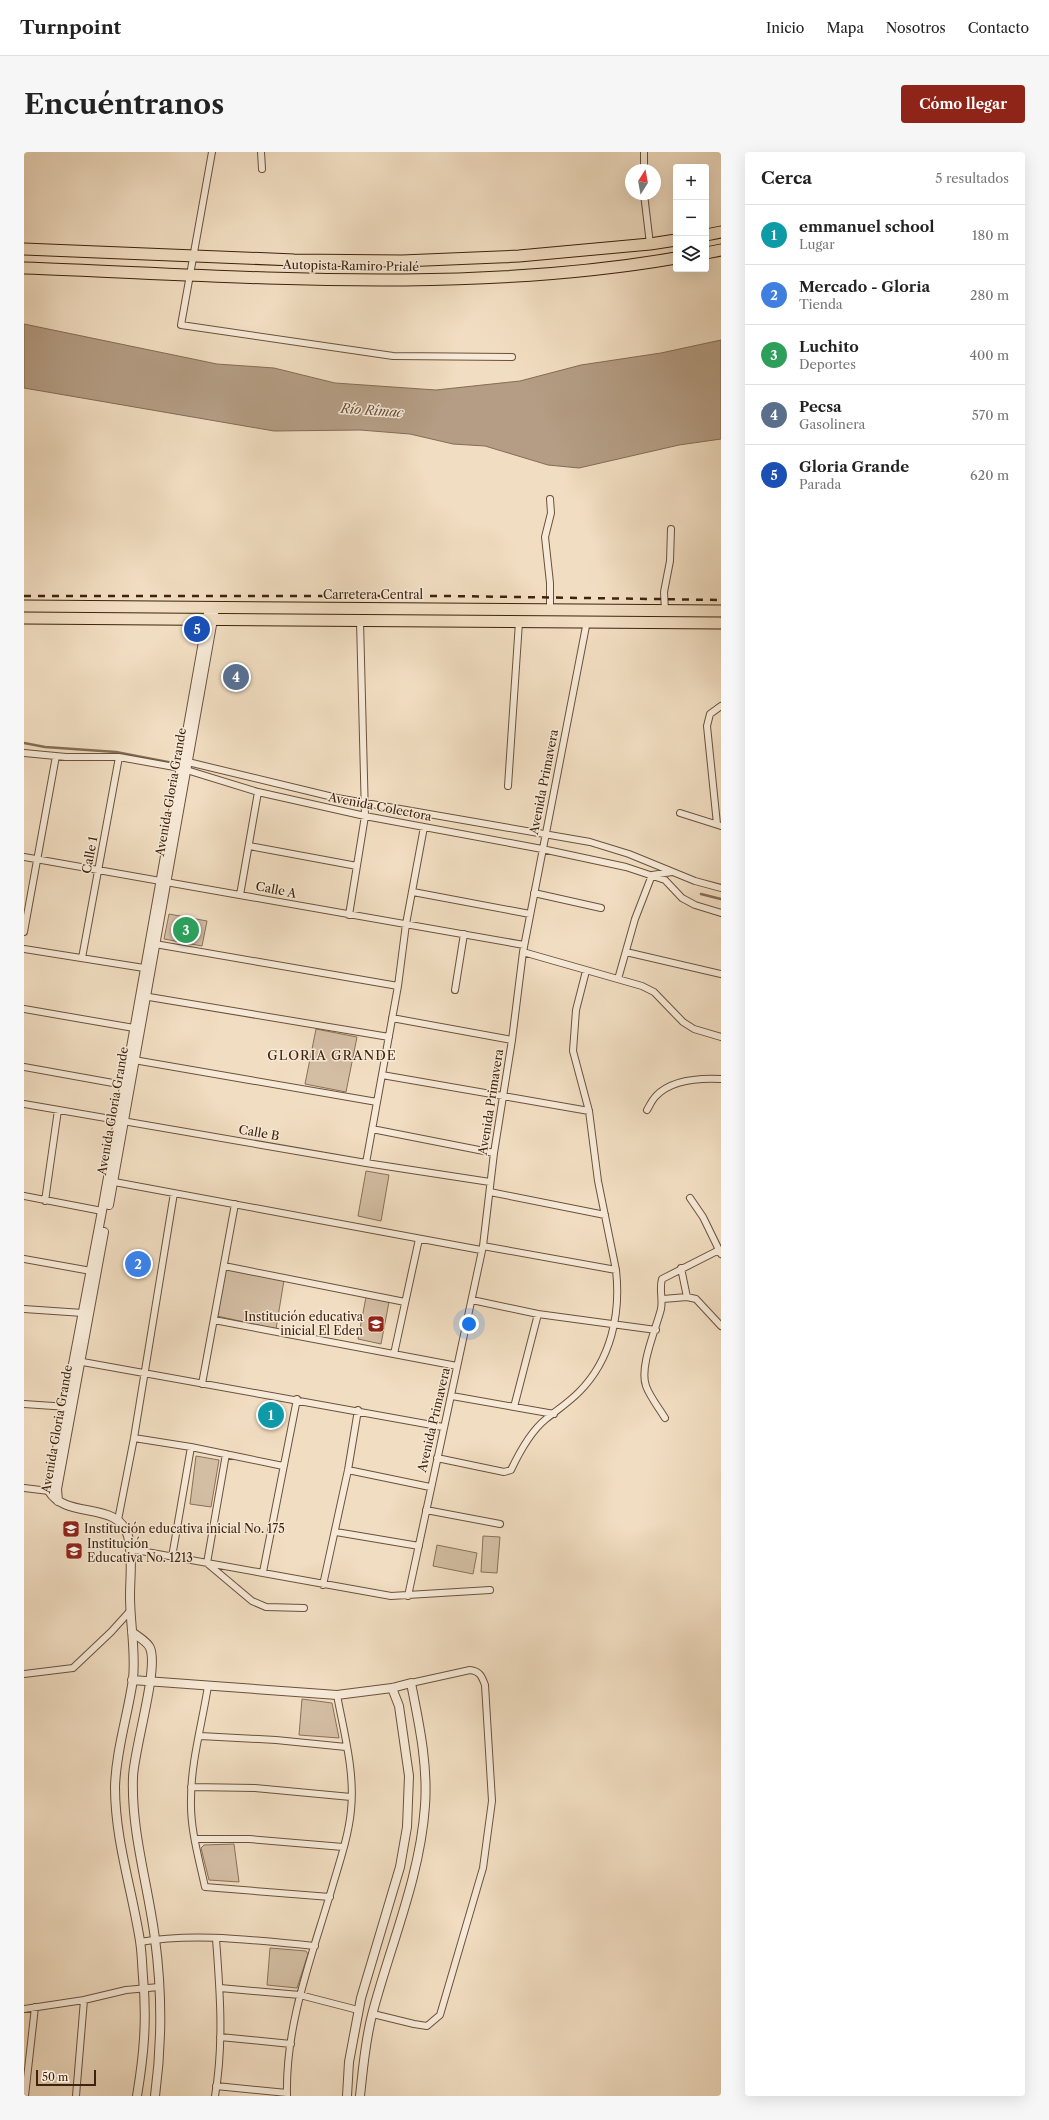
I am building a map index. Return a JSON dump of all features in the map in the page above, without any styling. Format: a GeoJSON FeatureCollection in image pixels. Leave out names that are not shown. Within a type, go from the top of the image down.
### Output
{"type":"FeatureCollection","features":[{"type":"Feature","properties":{"kind":"highway"},"geometry":{"type":"LineString","coordinates":[[709,234],[721,232]]}},
{"type":"Feature","properties":{"kind":"highway","name":"Autopista Ramiro Prialé"},"geometry":{"type":"LineString","coordinates":[[24,248],[194,254],[294,260],[402,261],[519,256],[650,244],[673,240]]}},
{"type":"Feature","properties":{"kind":"highway"},"geometry":{"type":"LineString","coordinates":[[709,252],[721,250]]}},
{"type":"Feature","properties":{"kind":"highway","name":"Autopista Ramiro Prialé"},"geometry":{"type":"LineString","coordinates":[[24,268],[404,281],[520,276],[673,258]]}},
{"type":"Feature","properties":{"kind":"highway","name":"Carretera Central"},"geometry":{"type":"LineString","coordinates":[[24,606],[721,611]]}},
{"type":"Feature","properties":{"kind":"highway"},"geometry":{"type":"LineString","coordinates":[[24,618],[721,623]]}},
{"type":"Feature","properties":{"kind":"street"},"geometry":{"type":"LineString","coordinates":[[212,152],[181,325],[393,356],[512,357]]}},
{"type":"Feature","properties":{"kind":"street"},"geometry":{"type":"LineString","coordinates":[[262,152],[262,169]]}},
{"type":"Feature","properties":{"kind":"street"},"geometry":{"type":"LineString","coordinates":[[644,152],[644,164]]}},
{"type":"Feature","properties":{"kind":"street"},"geometry":{"type":"LineString","coordinates":[[645,200],[650,244]]}},
{"type":"Feature","properties":{"kind":"street"},"geometry":{"type":"LineString","coordinates":[[550,499],[551,513],[545,537],[550,583],[550,609]]}},
{"type":"Feature","properties":{"kind":"street"},"geometry":{"type":"LineString","coordinates":[[665,611],[664,592],[670,561],[671,529]]}},
{"type":"Feature","properties":{"kind":"street","name":"Avenida Gloria Grande"},"geometry":{"type":"LineString","coordinates":[[183,770],[188,762],[212,608]]}},
{"type":"Feature","properties":{"kind":"street","name":"Avenida Primavera"},"geometry":{"type":"LineString","coordinates":[[408,1596],[443,1427],[452,1396],[482,1248],[524,945],[587,622],[588,610]]}},
{"type":"Feature","properties":{"kind":"street","name":"Avenida Gloria Grande"},"geometry":{"type":"LineString","coordinates":[[121,1120],[124,1086],[134,1028],[155,944],[164,881],[210,620]]}},
{"type":"Feature","properties":{"kind":"street"},"geometry":{"type":"LineString","coordinates":[[349,915],[365,816],[360,621]]}},
{"type":"Feature","properties":{"kind":"street"},"geometry":{"type":"LineString","coordinates":[[508,786],[519,622]]}},
{"type":"Feature","properties":{"kind":"street"},"geometry":{"type":"LineString","coordinates":[[680,813],[719,825],[707,726],[710,714],[721,706]]}},
{"type":"Feature","properties":{"kind":"street","name":"Avenida Colectora"},"geometry":{"type":"LineString","coordinates":[[24,753],[56,756],[119,757],[183,770],[258,792],[365,816],[626,866],[665,880],[682,898],[689,902],[721,913]]}},
{"type":"Feature","properties":{"kind":"street"},"geometry":{"type":"LineString","coordinates":[[24,932],[36,859],[56,756]]}},
{"type":"Feature","properties":{"kind":"street","name":"Calle 1"},"geometry":{"type":"LineString","coordinates":[[82,958],[119,757]]}},
{"type":"Feature","properties":{"kind":"street","name":"Avenida Colectora"},"geometry":{"type":"LineString","coordinates":[[188,762],[338,798],[365,801],[590,842],[629,854],[695,881],[721,888]]}},
{"type":"Feature","properties":{"kind":"street"},"geometry":{"type":"LineString","coordinates":[[240,895],[258,792]]}},
{"type":"Feature","properties":{"kind":"street"},"geometry":{"type":"LineString","coordinates":[[366,1163],[398,986],[406,924],[424,827]]}},
{"type":"Feature","properties":{"kind":"street"},"geometry":{"type":"LineString","coordinates":[[249,846],[357,866]]}},
{"type":"Feature","properties":{"kind":"street","name":"Calle A"},"geometry":{"type":"LineString","coordinates":[[24,857],[524,945]]}},
{"type":"Feature","properties":{"kind":"street"},"geometry":{"type":"LineString","coordinates":[[618,979],[635,919],[652,875],[674,872]]}},
{"type":"Feature","properties":{"kind":"street","name":"Avenida Gloria Grande"},"geometry":{"type":"LineString","coordinates":[[58,1501],[50,1491],[78,1361],[121,1120],[134,1060],[144,968],[164,881]]}},
{"type":"Feature","properties":{"kind":"street"},"geometry":{"type":"LineString","coordinates":[[413,892],[530,914]]}},
{"type":"Feature","properties":{"kind":"street"},"geometry":{"type":"LineString","coordinates":[[534,893],[601,908]]}},
{"type":"Feature","properties":{"kind":"street"},"geometry":{"type":"LineString","coordinates":[[455,990],[464,934]]}},
{"type":"Feature","properties":{"kind":"street"},"geometry":{"type":"LineString","coordinates":[[155,944],[398,986]]}},
{"type":"Feature","properties":{"kind":"street"},"geometry":{"type":"LineString","coordinates":[[24,949],[144,968]]}},
{"type":"Feature","properties":{"kind":"street"},"geometry":{"type":"LineString","coordinates":[[523,952],[642,986],[654,992],[683,1022],[694,1029],[721,1037]]}},
{"type":"Feature","properties":{"kind":"street"},"geometry":{"type":"LineString","coordinates":[[626,952],[721,974]]}},
{"type":"Feature","properties":{"kind":"street"},"geometry":{"type":"LineString","coordinates":[[437,1458],[504,1472],[511,1470],[537,1428],[589,1381],[605,1354],[615,1325],[618,1285],[616,1270],[595,1159],[589,1111],[574,1051],[576,1010],[586,970]]}},
{"type":"Feature","properties":{"kind":"street"},"geometry":{"type":"LineString","coordinates":[[142,996],[389,1037]]}},
{"type":"Feature","properties":{"kind":"street"},"geometry":{"type":"LineString","coordinates":[[24,1009],[134,1028]]}},
{"type":"Feature","properties":{"kind":"street"},"geometry":{"type":"LineString","coordinates":[[392,1018],[512,1040]]}},
{"type":"Feature","properties":{"kind":"street"},"geometry":{"type":"LineString","coordinates":[[134,1060],[377,1102]]}},
{"type":"Feature","properties":{"kind":"street"},"geometry":{"type":"LineString","coordinates":[[24,1067],[124,1086]]}},
{"type":"Feature","properties":{"kind":"street"},"geometry":{"type":"LineString","coordinates":[[382,1075],[589,1111]]}},
{"type":"Feature","properties":{"kind":"street"},"geometry":{"type":"LineString","coordinates":[[647,1110],[656,1096],[668,1088],[689,1080],[721,1079]]}},
{"type":"Feature","properties":{"kind":"street","name":"Calle B"},"geometry":{"type":"LineString","coordinates":[[24,1104],[366,1163],[490,1182]]}},
{"type":"Feature","properties":{"kind":"street"},"geometry":{"type":"LineString","coordinates":[[45,1200],[58,1110]]}},
{"type":"Feature","properties":{"kind":"street"},"geometry":{"type":"LineString","coordinates":[[372,1130],[494,1153]]}},
{"type":"Feature","properties":{"kind":"street"},"geometry":{"type":"LineString","coordinates":[[110,1181],[419,1239],[616,1270]]}},
{"type":"Feature","properties":{"kind":"street","name":"Avenida Gloria Grande"},"geometry":{"type":"LineString","coordinates":[[78,1361],[83,1313],[102,1211],[110,1181]]}},
{"type":"Feature","properties":{"kind":"street"},"geometry":{"type":"LineString","coordinates":[[490,1192],[605,1215]]}},
{"type":"Feature","properties":{"kind":"street"},"geometry":{"type":"LineString","coordinates":[[118,1520],[134,1438],[174,1193]]}},
{"type":"Feature","properties":{"kind":"street"},"geometry":{"type":"LineString","coordinates":[[24,1196],[102,1211]]}},
{"type":"Feature","properties":{"kind":"street"},"geometry":{"type":"LineString","coordinates":[[665,1418],[646,1386],[644,1375],[645,1361],[656,1330],[663,1299],[660,1284],[662,1279],[681,1268],[720,1252],[703,1217],[690,1198]]}},
{"type":"Feature","properties":{"kind":"street"},"geometry":{"type":"LineString","coordinates":[[202,1384],[235,1204]]}},
{"type":"Feature","properties":{"kind":"street"},"geometry":{"type":"LineString","coordinates":[[394,1354],[419,1239]]}},
{"type":"Feature","properties":{"kind":"street"},"geometry":{"type":"LineString","coordinates":[[24,1259],[91,1271]]}},
{"type":"Feature","properties":{"kind":"street"},"geometry":{"type":"LineString","coordinates":[[224,1266],[405,1302]]}},
{"type":"Feature","properties":{"kind":"street"},"geometry":{"type":"LineString","coordinates":[[681,1268],[687,1297]]}},
{"type":"Feature","properties":{"kind":"street"},"geometry":{"type":"LineString","coordinates":[[663,1299],[687,1297],[696,1299],[721,1326]]}},
{"type":"Feature","properties":{"kind":"street"},"geometry":{"type":"LineString","coordinates":[[472,1300],[538,1314],[656,1330]]}},
{"type":"Feature","properties":{"kind":"street"},"geometry":{"type":"LineString","coordinates":[[24,1309],[83,1313]]}},
{"type":"Feature","properties":{"kind":"street"},"geometry":{"type":"LineString","coordinates":[[514,1407],[538,1314]]}},
{"type":"Feature","properties":{"kind":"street"},"geometry":{"type":"LineString","coordinates":[[214,1320],[457,1366]]}},
{"type":"Feature","properties":{"kind":"street"},"geometry":{"type":"LineString","coordinates":[[78,1361],[144,1372],[202,1384],[358,1410],[443,1427]]}},
{"type":"Feature","properties":{"kind":"street"},"geometry":{"type":"LineString","coordinates":[[452,1396],[554,1414]]}},
{"type":"Feature","properties":{"kind":"street"},"geometry":{"type":"LineString","coordinates":[[263,1572],[297,1399]]}},
{"type":"Feature","properties":{"kind":"street"},"geometry":{"type":"LineString","coordinates":[[24,1404],[69,1407]]}},
{"type":"Feature","properties":{"kind":"street","name":"Avenida Gloria Grande"},"geometry":{"type":"LineString","coordinates":[[58,1501],[57,1489],[69,1407]]}},
{"type":"Feature","properties":{"kind":"street"},"geometry":{"type":"LineString","coordinates":[[323,1585],[336,1532],[358,1410]]}},
{"type":"Feature","properties":{"kind":"street"},"geometry":{"type":"LineString","coordinates":[[134,1438],[191,1447],[284,1466]]}},
{"type":"Feature","properties":{"kind":"street"},"geometry":{"type":"LineString","coordinates":[[172,1557],[191,1447]]}},
{"type":"Feature","properties":{"kind":"street"},"geometry":{"type":"LineString","coordinates":[[207,1563],[226,1454]]}},
{"type":"Feature","properties":{"kind":"street"},"geometry":{"type":"LineString","coordinates":[[348,1470],[430,1487]]}},
{"type":"Feature","properties":{"kind":"street"},"geometry":{"type":"LineString","coordinates":[[24,1488],[50,1491]]}},
{"type":"Feature","properties":{"kind":"street"},"geometry":{"type":"LineString","coordinates":[[58,1501],[70,1507],[107,1515],[118,1520],[128,1536],[130,1549],[130,1611],[135,1653],[132,1680],[119,1747],[116,1787],[118,1836],[140,1942],[144,1988],[145,2042],[137,2096]]}},
{"type":"Feature","properties":{"kind":"street"},"geometry":{"type":"LineString","coordinates":[[426,1510],[500,1524]]}},
{"type":"Feature","properties":{"kind":"street"},"geometry":{"type":"LineString","coordinates":[[336,1532],[419,1546]]}},
{"type":"Feature","properties":{"kind":"street"},"geometry":{"type":"LineString","coordinates":[[130,1549],[263,1572],[374,1594],[408,1596],[490,1590]]}},
{"type":"Feature","properties":{"kind":"street"},"geometry":{"type":"LineString","coordinates":[[207,1563],[252,1601],[266,1607],[304,1608]]}},
{"type":"Feature","properties":{"kind":"street"},"geometry":{"type":"LineString","coordinates":[[24,1674],[73,1668],[112,1632],[130,1611]]}},
{"type":"Feature","properties":{"kind":"street"},"geometry":{"type":"LineString","coordinates":[[132,1632],[150,1646],[152,1662],[150,1682],[133,1765],[132,1802],[137,1843],[155,1939],[159,1987],[161,2018],[156,2096]]}},
{"type":"Feature","properties":{"kind":"street"},"geometry":{"type":"LineString","coordinates":[[132,1680],[257,1688],[337,1696],[392,1688],[470,1670],[476,1671],[482,1676],[485,1685],[492,1801],[483,1868],[440,2015],[427,2026],[373,2014]]}},
{"type":"Feature","properties":{"kind":"street"},"geometry":{"type":"LineString","coordinates":[[360,2096],[366,2041],[418,1857],[425,1807],[426,1779],[422,1737],[411,1683]]}},
{"type":"Feature","properties":{"kind":"street"},"geometry":{"type":"LineString","coordinates":[[208,1686],[191,1787],[192,1820],[205,1887],[330,1897]]}},
{"type":"Feature","properties":{"kind":"street"},"geometry":{"type":"LineString","coordinates":[[347,2096],[349,2062],[358,2010],[400,1867],[407,1827],[409,1776],[399,1706],[392,1688]]}},
{"type":"Feature","properties":{"kind":"street"},"geometry":{"type":"LineString","coordinates":[[216,2086],[287,2095],[291,2044],[300,1995],[330,1897],[351,1810],[350,1767],[337,1696]]}},
{"type":"Feature","properties":{"kind":"street"},"geometry":{"type":"LineString","coordinates":[[200,1736],[276,1740],[346,1747]]}},
{"type":"Feature","properties":{"kind":"street"},"geometry":{"type":"LineString","coordinates":[[191,1787],[256,1788],[351,1797]]}},
{"type":"Feature","properties":{"kind":"street"},"geometry":{"type":"LineString","coordinates":[[195,1839],[243,1838],[343,1847]]}},
{"type":"Feature","properties":{"kind":"street"},"geometry":{"type":"LineString","coordinates":[[140,1942],[155,1939],[216,1939],[315,1946]]}},
{"type":"Feature","properties":{"kind":"street"},"geometry":{"type":"LineString","coordinates":[[215,2096],[220,2037],[220,1988],[216,1939]]}},
{"type":"Feature","properties":{"kind":"street"},"geometry":{"type":"LineString","coordinates":[[24,2008],[84,2000],[108,1993],[159,1987]]}},
{"type":"Feature","properties":{"kind":"street"},"geometry":{"type":"LineString","coordinates":[[220,1988],[300,1995],[358,2010]]}},
{"type":"Feature","properties":{"kind":"street"},"geometry":{"type":"LineString","coordinates":[[76,2096],[84,2000]]}},
{"type":"Feature","properties":{"kind":"street"},"geometry":{"type":"LineString","coordinates":[[25,2096],[35,2007]]}},
{"type":"Feature","properties":{"kind":"street"},"geometry":{"type":"LineString","coordinates":[[220,2037],[291,2044]]}},
{"type":"Feature","properties":{"kind":"shaded area"},"geometry":{"type":"Polygon","coordinates":[[[169,914],[207,921],[202,946],[164,939],[169,914]]]}},
{"type":"Feature","properties":{"kind":"shaded area"},"geometry":{"type":"Polygon","coordinates":[[[316,1029],[357,1037],[346,1092],[305,1084],[316,1029]]]}},
{"type":"Feature","properties":{"kind":"shaded area"},"geometry":{"type":"Polygon","coordinates":[[[366,1171],[389,1175],[381,1221],[358,1216],[366,1171]]]}},
{"type":"Feature","properties":{"kind":"shaded area"},"geometry":{"type":"Polygon","coordinates":[[[225,1268],[284,1280],[276,1329],[217,1316],[225,1268]]]}},
{"type":"Feature","properties":{"kind":"shaded area"},"geometry":{"type":"Polygon","coordinates":[[[366,1297],[389,1302],[381,1344],[358,1339],[366,1297]]]}},
{"type":"Feature","properties":{"kind":"shaded area"},"geometry":{"type":"Polygon","coordinates":[[[196,1456],[219,1460],[211,1507],[190,1504],[196,1456]]]}},
{"type":"Feature","properties":{"kind":"shaded area"},"geometry":{"type":"Polygon","coordinates":[[[483,1536],[500,1537],[497,1573],[481,1572],[483,1536]]]}},
{"type":"Feature","properties":{"kind":"shaded area"},"geometry":{"type":"Polygon","coordinates":[[[437,1545],[477,1553],[473,1574],[433,1566],[437,1545]]]}},
{"type":"Feature","properties":{"kind":"shaded area"},"geometry":{"type":"Polygon","coordinates":[[[302,1699],[332,1703],[339,1738],[299,1735],[302,1699]]]}},
{"type":"Feature","properties":{"kind":"shaded area"},"geometry":{"type":"Polygon","coordinates":[[[234,1844],[239,1882],[209,1880],[201,1848],[204,1845],[234,1844]]]}},
{"type":"Feature","properties":{"kind":"shaded area"},"geometry":{"type":"Polygon","coordinates":[[[270,1948],[306,1951],[308,1954],[297,1988],[267,1985],[270,1948]]]}},
{"type":"Feature","properties":{"kind":"water","name":"Río Rímac"},"geometry":{"type":"Polygon","coordinates":[[[24,324],[217,364],[274,368],[335,383],[436,390],[520,381],[581,365],[661,353],[721,340],[721,439],[679,445],[579,468],[548,465],[485,446],[453,444],[410,434],[360,430],[274,431],[24,388],[24,324]]]}},
{"type":"Feature","properties":{"kind":"waterway"},"geometry":{"type":"LineString","coordinates":[[24,743],[45,747],[116,752],[178,764]]}},
{"type":"Feature","properties":{"kind":"waterway"},"geometry":{"type":"LineString","coordinates":[[701,894],[721,899]]}},
{"type":"Feature","properties":{"kind":"railway"},"geometry":{"type":"LineString","coordinates":[[24,596],[449,596],[721,600]]}},
{"type":"Feature","properties":{"kind":"place","name":"Gloria Grande"},"geometry":{"type":"Point","coordinates":[197,629]}},
{"type":"Feature","properties":{"kind":"place","name":"Pecsa"},"geometry":{"type":"Point","coordinates":[236,677]}},
{"type":"Feature","properties":{"kind":"place","name":"Luchito"},"geometry":{"type":"Point","coordinates":[186,930]}},
{"type":"Feature","properties":{"kind":"place","name":"Mercado - Gloria"},"geometry":{"type":"Point","coordinates":[138,1264]}},
{"type":"Feature","properties":{"kind":"place","name":"Institución educativa inicial El Eden"},"geometry":{"type":"Point","coordinates":[376,1324]}},
{"type":"Feature","properties":{"kind":"place","name":"emmanuel school"},"geometry":{"type":"Point","coordinates":[271,1415]}},
{"type":"Feature","properties":{"kind":"place","name":"Institución educativa inicial No. 175"},"geometry":{"type":"Point","coordinates":[71,1529]}},
{"type":"Feature","properties":{"kind":"place","name":"Institución Educativa No. 1213"},"geometry":{"type":"Point","coordinates":[74,1551]}},
{"type":"Feature","properties":{"kind":"district","name":"GLORIA GRANDE"},"geometry":{"type":"Point","coordinates":[332,1055]}}]}
